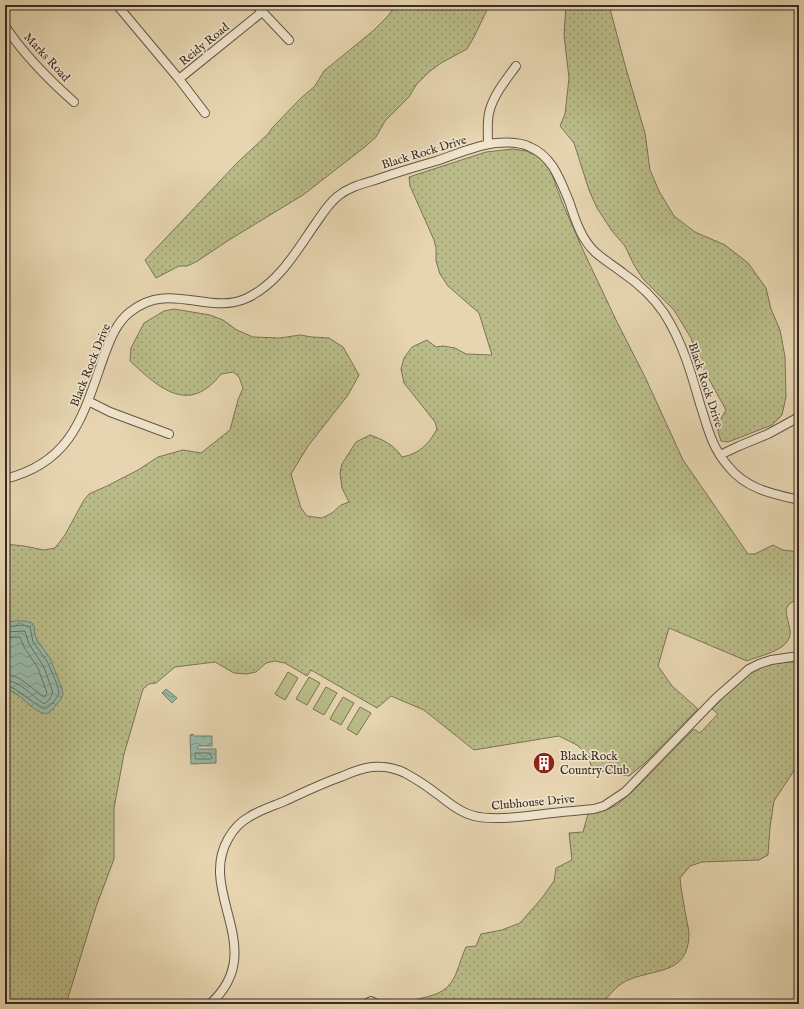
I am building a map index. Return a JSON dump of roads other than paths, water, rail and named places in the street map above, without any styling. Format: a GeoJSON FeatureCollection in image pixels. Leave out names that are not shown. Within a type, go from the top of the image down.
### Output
{"type":"FeatureCollection","features":[{"type":"Feature","properties":{"kind":"street"},"geometry":{"type":"LineString","coordinates":[[117,5],[179,79],[205,113]]}},
{"type":"Feature","properties":{"kind":"street"},"geometry":{"type":"LineString","coordinates":[[256,5],[289,40]]}},
{"type":"Feature","properties":{"kind":"street","name":"Reidy Road"},"geometry":{"type":"LineString","coordinates":[[179,79],[262,12]]}},
{"type":"Feature","properties":{"kind":"street","name":"Marks Road"},"geometry":{"type":"LineString","coordinates":[[5,26],[24,53],[74,102]]}},
{"type":"Feature","properties":{"kind":"street"},"geometry":{"type":"LineString","coordinates":[[488,144],[487,125],[491,104],[516,66]]}},
{"type":"Feature","properties":{"kind":"street","name":"Black Rock Drive"},"geometry":{"type":"LineString","coordinates":[[5,479],[23,474],[52,458],[64,445],[74,430],[88,402],[108,345],[115,330],[130,312],[151,300],[166,298],[219,303],[233,302],[246,298],[275,278],[293,257],[333,201],[350,188],[488,144],[507,142],[528,145],[550,161],[556,170],[578,225],[589,245],[604,260],[650,295],[663,312],[682,347],[711,440],[729,468],[740,478],[765,492],[799,500]]}},
{"type":"Feature","properties":{"kind":"street"},"geometry":{"type":"LineString","coordinates":[[88,402],[110,412],[169,434]]}},
{"type":"Feature","properties":{"kind":"street"},"geometry":{"type":"LineString","coordinates":[[720,455],[768,434],[799,417]]}},
{"type":"Feature","properties":{"kind":"street","name":"Clubhouse Drive"},"geometry":{"type":"LineString","coordinates":[[210,1004],[228,981],[235,956],[234,936],[220,873],[221,858],[227,842],[236,827],[249,817],[330,781],[358,770],[372,767],[387,767],[403,772],[422,783],[462,812],[479,817],[514,817],[594,809],[604,806],[625,792],[716,698],[749,669],[771,660],[799,656]]}},
{"type":"Feature","properties":{"kind":"street"},"geometry":{"type":"LineString","coordinates":[[365,1004],[371,1001],[377,1004]]}},
{"type":"Feature","properties":{"kind":"water"},"geometry":{"type":"Polygon","coordinates":[[[15,621],[32,623],[37,640],[50,658],[62,689],[63,694],[61,699],[51,711],[46,714],[35,709],[16,694],[5,689],[5,623],[15,621]]]}},
{"type":"Feature","properties":{"kind":"water"},"geometry":{"type":"Polygon","coordinates":[[[166,689],[177,698],[172,703],[162,693],[166,689]]]}},
{"type":"Feature","properties":{"kind":"water"},"geometry":{"type":"Polygon","coordinates":[[[193,734],[194,736],[212,736],[212,746],[199,746],[197,748],[216,749],[216,763],[191,764],[190,735],[193,734]]]}},
{"type":"Feature","properties":{"kind":"place","name":"Black Rock Country Club"},"geometry":{"type":"Point","coordinates":[544,763]}}]}
